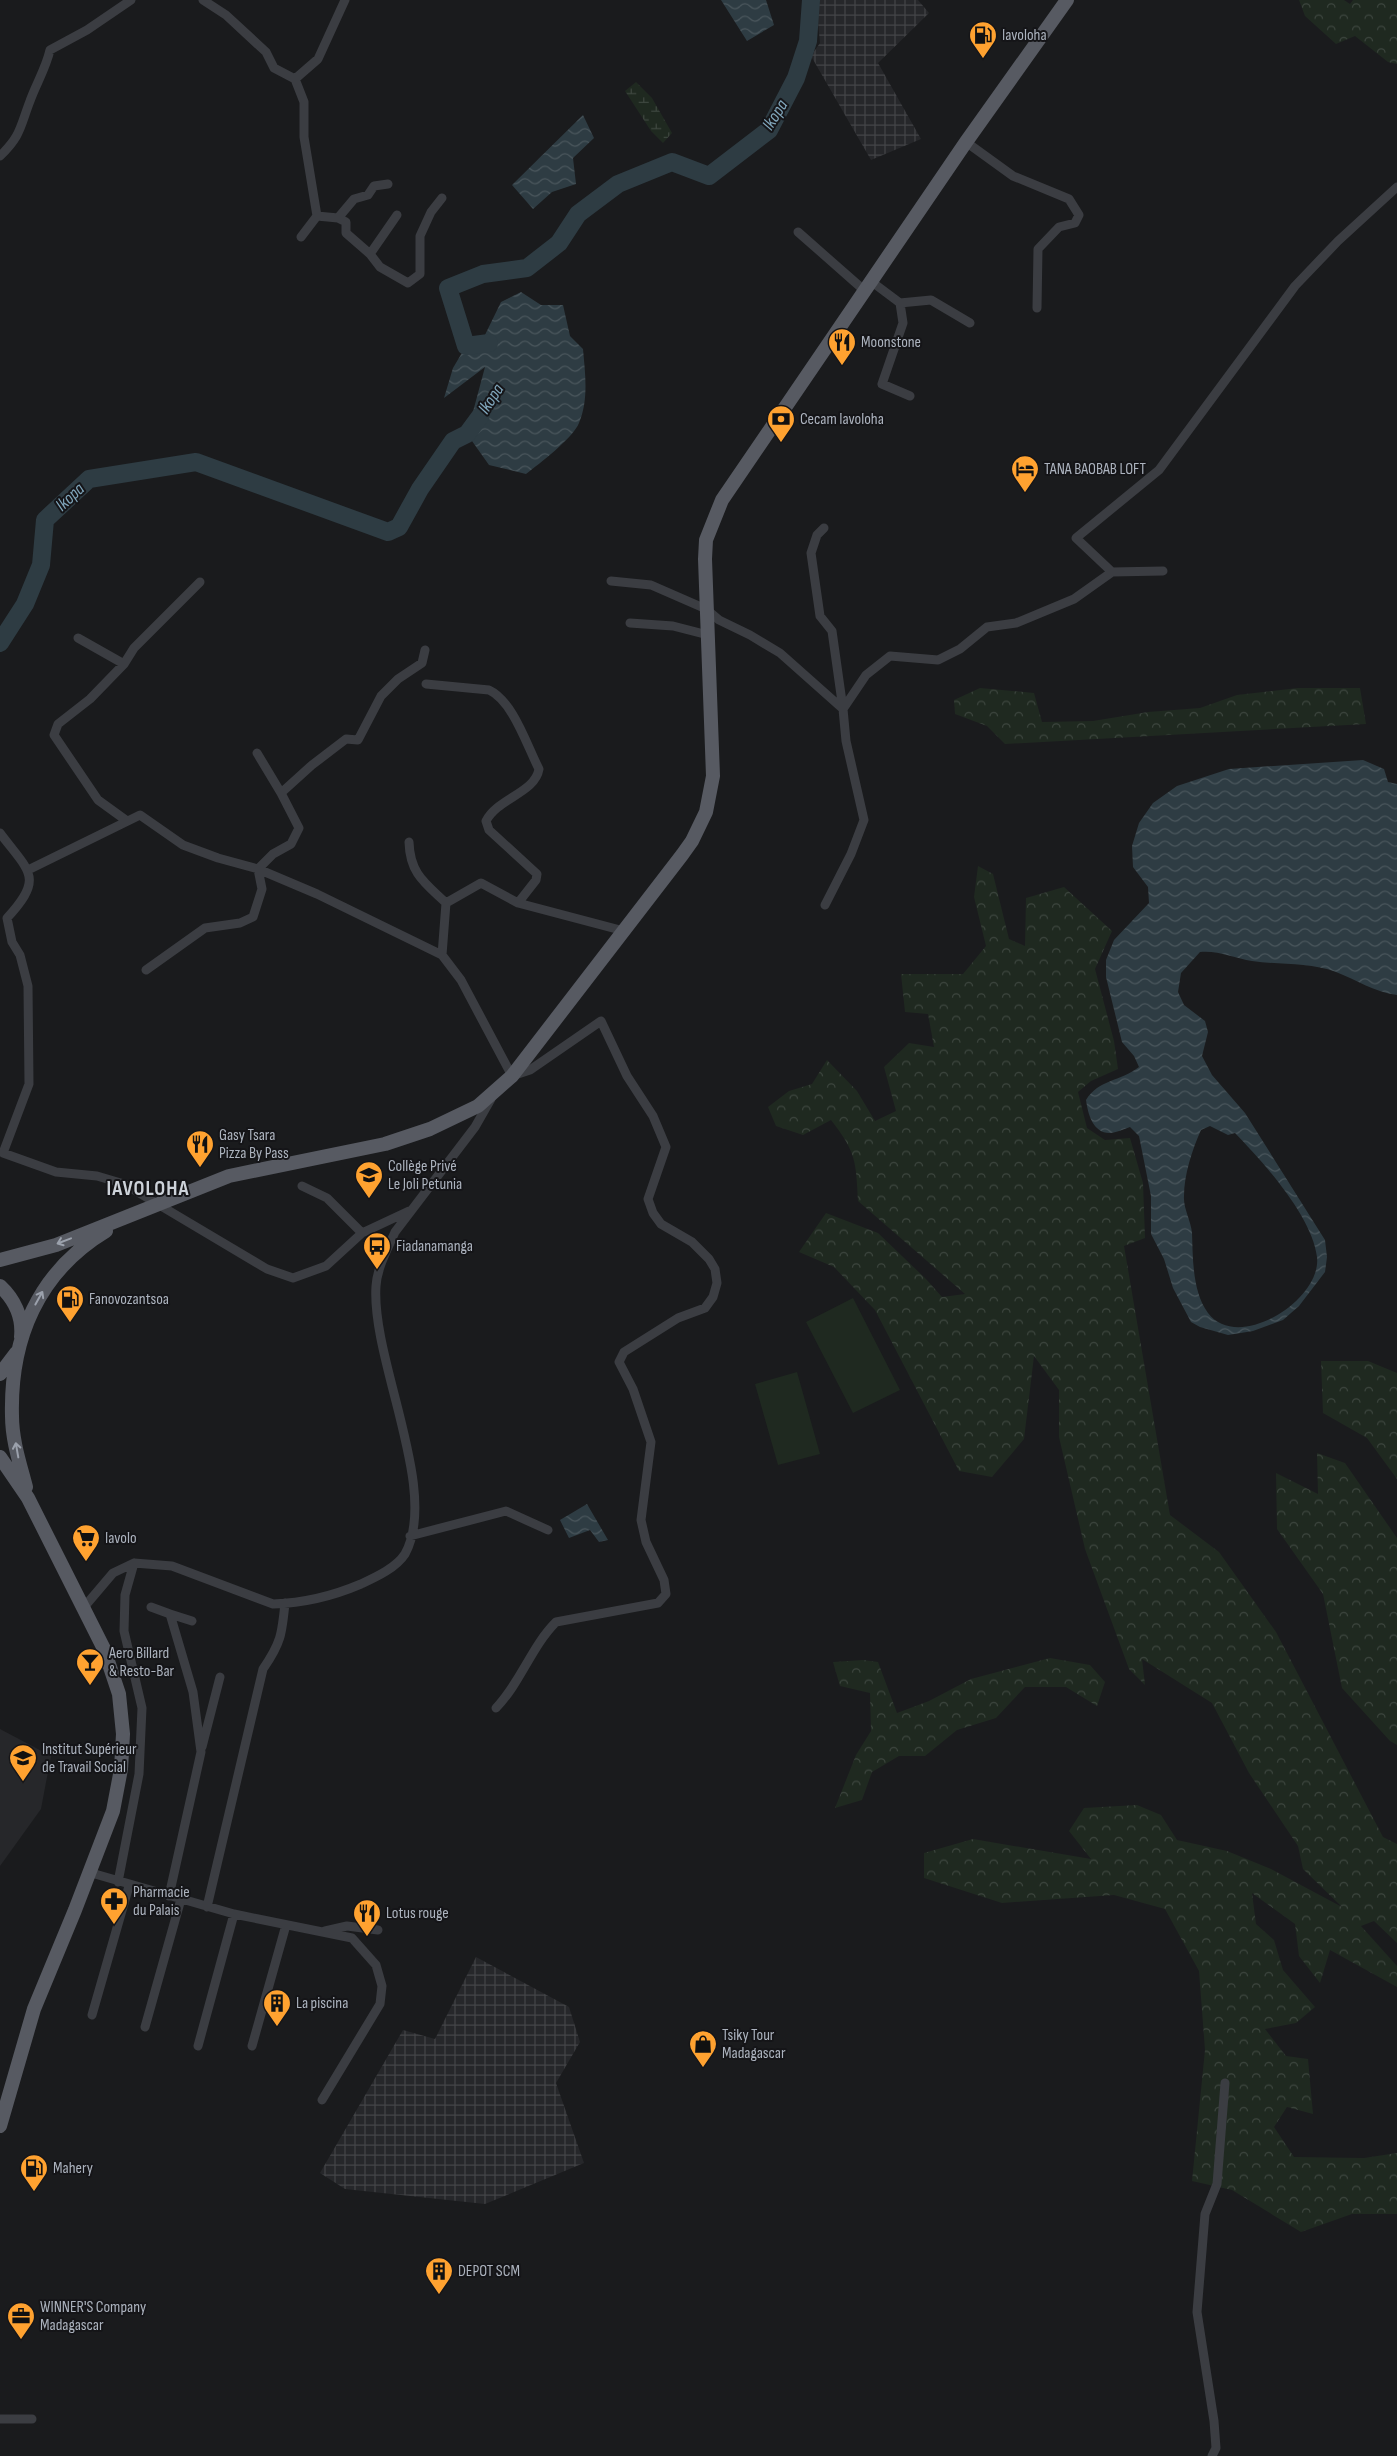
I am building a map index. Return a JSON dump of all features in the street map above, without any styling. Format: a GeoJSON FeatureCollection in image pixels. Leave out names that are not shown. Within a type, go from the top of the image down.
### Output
{"type":"FeatureCollection","features":[{"type":"Feature","properties":{"kind":"main road"},"geometry":{"type":"LineString","coordinates":[[0,1374],[8,1366],[18,1346],[38,1298],[52,1279],[95,1238],[156,1204],[229,1176],[385,1144],[447,1122],[478,1106],[512,1076],[692,841],[706,812],[711,795],[713,758],[706,609],[706,540],[722,500],[966,142],[1067,0]]}},
{"type":"Feature","properties":{"kind":"main road"},"geometry":{"type":"LineString","coordinates":[[0,1260],[56,1245],[142,1211]]}},
{"type":"Feature","properties":{"kind":"main road"},"geometry":{"type":"LineString","coordinates":[[0,1286],[11,1298],[19,1315],[12,1417],[17,1455],[28,1498]]}},
{"type":"Feature","properties":{"kind":"main road"},"geometry":{"type":"LineString","coordinates":[[0,1456],[28,1498],[84,1606],[113,1671],[120,1700],[123,1734],[121,1769],[113,1811],[34,2009],[0,2126]]}},
{"type":"Feature","properties":{"kind":"street"},"geometry":{"type":"LineString","coordinates":[[0,156],[9,148],[23,127],[30,102],[47,62],[50,50],[87,30],[131,0]]}},
{"type":"Feature","properties":{"kind":"street"},"geometry":{"type":"LineString","coordinates":[[203,0],[226,15],[266,52],[274,68],[295,79],[304,102],[304,137],[317,216],[301,237]]}},
{"type":"Feature","properties":{"kind":"street"},"geometry":{"type":"LineString","coordinates":[[295,79],[318,59],[345,0]]}},
{"type":"Feature","properties":{"kind":"street"},"geometry":{"type":"LineString","coordinates":[[966,142],[1013,176],[1069,199],[1079,215],[1075,223],[1059,227],[1038,248],[1036,308]]}},
{"type":"Feature","properties":{"kind":"street"},"geometry":{"type":"LineString","coordinates":[[338,218],[354,199],[368,195],[374,186],[388,184]]}},
{"type":"Feature","properties":{"kind":"street"},"geometry":{"type":"LineString","coordinates":[[1112,572],[1076,538],[1159,470],[1295,286],[1338,241],[1397,188]]}},
{"type":"Feature","properties":{"kind":"street"},"geometry":{"type":"LineString","coordinates":[[317,216],[338,218],[346,222],[346,233],[370,254],[380,267],[408,283],[420,274],[420,236],[430,212],[442,198]]}},
{"type":"Feature","properties":{"kind":"street"},"geometry":{"type":"LineString","coordinates":[[370,254],[397,216]]}},
{"type":"Feature","properties":{"kind":"street"},"geometry":{"type":"LineString","coordinates":[[798,232],[868,287],[900,303],[931,300],[970,323]]}},
{"type":"Feature","properties":{"kind":"street"},"geometry":{"type":"LineString","coordinates":[[900,303],[903,323],[882,384],[910,396]]}},
{"type":"Feature","properties":{"kind":"street"},"geometry":{"type":"LineString","coordinates":[[824,528],[817,535],[811,552],[820,616],[832,631],[846,741],[864,820],[851,854],[825,905]]}},
{"type":"Feature","properties":{"kind":"street"},"geometry":{"type":"LineString","coordinates":[[843,709],[866,675],[890,656],[938,660],[960,649],[987,628],[1016,623],[1074,599],[1112,572],[1163,571]]}},
{"type":"Feature","properties":{"kind":"street"},"geometry":{"type":"LineString","coordinates":[[611,581],[651,585],[706,609],[719,620],[750,635],[780,653],[843,709]]}},
{"type":"Feature","properties":{"kind":"street"},"geometry":{"type":"LineString","coordinates":[[127,821],[98,800],[54,735],[58,724],[90,699],[124,664],[134,648],[200,582]]}},
{"type":"Feature","properties":{"kind":"street"},"geometry":{"type":"LineString","coordinates":[[630,623],[673,626],[708,636]]}},
{"type":"Feature","properties":{"kind":"street"},"geometry":{"type":"LineString","coordinates":[[78,638],[124,664]]}},
{"type":"Feature","properties":{"kind":"street"},"geometry":{"type":"LineString","coordinates":[[281,793],[312,765],[346,739],[358,740],[381,696],[398,679],[422,663],[425,650]]}},
{"type":"Feature","properties":{"kind":"street"},"geometry":{"type":"LineString","coordinates":[[426,684],[489,690],[498,694],[508,707],[539,769],[538,777],[530,785],[502,802],[489,814],[486,821],[489,830],[537,874],[536,880],[518,903]]}},
{"type":"Feature","properties":{"kind":"street"},"geometry":{"type":"LineString","coordinates":[[257,753],[299,828],[291,844],[273,854],[258,869]]}},
{"type":"Feature","properties":{"kind":"street"},"geometry":{"type":"LineString","coordinates":[[28,870],[140,815],[183,844],[218,858],[258,869],[317,894],[442,955],[461,980],[512,1076],[530,1070],[601,1021],[627,1076],[653,1116],[666,1147],[648,1199],[653,1213],[661,1224],[692,1242],[709,1259],[715,1269],[717,1283],[713,1297],[705,1308],[678,1318],[624,1352],[619,1362],[633,1389],[651,1442],[641,1520],[646,1542],[664,1580],[666,1594],[658,1603],[556,1622],[533,1651],[512,1692],[496,1708]]}},
{"type":"Feature","properties":{"kind":"street"},"geometry":{"type":"LineString","coordinates":[[0,833],[28,870],[30,886],[25,898],[4,917],[12,942],[20,955],[28,986],[29,1084],[1,1154],[56,1172],[98,1176],[124,1184],[266,1269],[292,1278],[326,1266],[362,1233],[412,1210]]}},
{"type":"Feature","properties":{"kind":"street"},"geometry":{"type":"LineString","coordinates":[[409,842],[409,859],[417,874],[446,903],[442,955]]}},
{"type":"Feature","properties":{"kind":"street"},"geometry":{"type":"LineString","coordinates":[[146,970],[205,928],[240,923],[253,918],[262,889],[258,869]]}},
{"type":"Feature","properties":{"kind":"street"},"geometry":{"type":"LineString","coordinates":[[446,903],[481,883],[518,903],[624,931]]}},
{"type":"Feature","properties":{"kind":"street"},"geometry":{"type":"LineString","coordinates":[[84,1606],[113,1573],[134,1563],[172,1566],[273,1604],[314,1600],[346,1591],[392,1567],[404,1554],[414,1518],[413,1486],[405,1438],[386,1370],[377,1320],[376,1284],[386,1252],[395,1232],[475,1127],[493,1094]]}},
{"type":"Feature","properties":{"kind":"street"},"geometry":{"type":"LineString","coordinates":[[302,1186],[327,1198],[362,1233]]}},
{"type":"Feature","properties":{"kind":"street"},"geometry":{"type":"LineString","coordinates":[[410,1536],[506,1511],[548,1530]]}},
{"type":"Feature","properties":{"kind":"street"},"geometry":{"type":"LineString","coordinates":[[118,1882],[139,1764],[142,1708],[124,1631],[125,1595],[134,1563]]}},
{"type":"Feature","properties":{"kind":"street"},"geometry":{"type":"LineString","coordinates":[[207,1907],[263,1669],[277,1648],[285,1603]]}},
{"type":"Feature","properties":{"kind":"street"},"geometry":{"type":"LineString","coordinates":[[152,1607],[192,1621]]}},
{"type":"Feature","properties":{"kind":"street"},"geometry":{"type":"LineString","coordinates":[[170,1614],[193,1692],[201,1752]]}},
{"type":"Feature","properties":{"kind":"street"},"geometry":{"type":"LineString","coordinates":[[169,1896],[220,1677]]}},
{"type":"Feature","properties":{"kind":"street"},"geometry":{"type":"LineString","coordinates":[[88,1872],[129,1886],[234,1914],[352,1938],[376,1965],[382,1986],[380,2004],[322,2100]]}},
{"type":"Feature","properties":{"kind":"street"},"geometry":{"type":"LineString","coordinates":[[92,2015],[129,1886]]}},
{"type":"Feature","properties":{"kind":"street"},"geometry":{"type":"LineString","coordinates":[[145,2027],[181,1899]]}},
{"type":"Feature","properties":{"kind":"street"},"geometry":{"type":"LineString","coordinates":[[198,2046],[234,1914]]}},
{"type":"Feature","properties":{"kind":"street"},"geometry":{"type":"LineString","coordinates":[[252,2046],[286,1925]]}},
{"type":"Feature","properties":{"kind":"street"},"geometry":{"type":"LineString","coordinates":[[320,1932],[347,1926],[378,1930]]}},
{"type":"Feature","properties":{"kind":"street"},"geometry":{"type":"LineString","coordinates":[[1212,2456],[1216,2448],[1214,2421],[1197,2312],[1205,2214],[1218,2184],[1225,2083]]}},
{"type":"Feature","properties":{"kind":"street"},"geometry":{"type":"LineString","coordinates":[[0,2419],[32,2419]]}},
{"type":"Feature","properties":{"kind":"shaded area"},"geometry":{"type":"Polygon","coordinates":[[[818,0],[918,0],[929,13],[878,63],[921,139],[871,160],[811,56],[820,43],[816,2],[818,0]]]}},
{"type":"Feature","properties":{"kind":"shaded area","name":"Institut Supérieur de Travail Social"},"geometry":{"type":"Polygon","coordinates":[[[0,1729],[51,1756],[41,1809],[0,1866],[0,1729]]]}},
{"type":"Feature","properties":{"kind":"shaded area"},"geometry":{"type":"Polygon","coordinates":[[[476,1957],[569,2007],[580,2042],[556,2083],[584,2163],[485,2204],[345,2189],[320,2173],[403,2030],[435,2039],[476,1957]]]}},
{"type":"Feature","properties":{"kind":"green space"},"geometry":{"type":"Polygon","coordinates":[[[1299,0],[1344,0],[1350,4],[1353,0],[1397,0],[1397,64],[1388,62],[1355,36],[1336,44],[1305,16],[1299,0]]]}},
{"type":"Feature","properties":{"kind":"green space"},"geometry":{"type":"Polygon","coordinates":[[[636,82],[652,98],[672,133],[663,143],[651,131],[625,91],[636,82]]]}},
{"type":"Feature","properties":{"kind":"green space"},"geometry":{"type":"Polygon","coordinates":[[[980,688],[1034,693],[1042,722],[1093,721],[1148,712],[1200,708],[1237,695],[1298,688],[1360,688],[1366,724],[1005,744],[987,726],[955,714],[954,700],[980,688]]]}},
{"type":"Feature","properties":{"kind":"green space"},"geometry":{"type":"Polygon","coordinates":[[[978,866],[993,874],[1009,939],[1025,946],[1026,898],[1064,887],[1112,931],[1095,969],[1114,1041],[1118,1069],[1091,1081],[1078,1092],[1087,1128],[1105,1140],[1130,1138],[1143,1183],[1145,1238],[1124,1246],[1170,1515],[1219,1552],[1276,1632],[1383,1837],[1397,1844],[1397,1943],[1374,1921],[1361,1926],[1397,1966],[1397,1987],[1330,1950],[1320,1983],[1299,1956],[1295,1924],[1252,1893],[1256,1924],[1274,1940],[1283,1970],[1315,2007],[1296,2023],[1265,2029],[1286,2056],[1308,2059],[1313,2114],[1287,2107],[1274,2127],[1294,2157],[1364,2158],[1397,2153],[1397,2214],[1352,2214],[1301,2232],[1232,2190],[1192,2181],[1205,2050],[1199,1971],[1165,1909],[1114,1895],[1002,1903],[924,1878],[924,1853],[973,1839],[1091,1859],[1069,1831],[1084,1808],[1137,1805],[1161,1815],[1177,1840],[1227,1851],[1271,1869],[1342,1907],[1303,1869],[1298,1846],[1249,1773],[1212,1703],[1142,1659],[1145,1685],[1129,1669],[1085,1549],[1059,1437],[1059,1390],[1034,1356],[1024,1439],[992,1477],[959,1471],[875,1310],[834,1267],[799,1252],[826,1213],[878,1233],[942,1297],[965,1294],[858,1201],[855,1166],[850,1149],[831,1120],[803,1135],[776,1126],[768,1107],[789,1091],[812,1084],[827,1060],[857,1091],[875,1121],[896,1111],[884,1067],[909,1043],[934,1047],[928,1014],[905,1012],[901,974],[963,974],[986,946],[974,897],[978,866]]]}},
{"type":"Feature","properties":{"kind":"green space"},"geometry":{"type":"Polygon","coordinates":[[[853,1298],[900,1390],[853,1413],[806,1322],[853,1298]]]}},
{"type":"Feature","properties":{"kind":"green space"},"geometry":{"type":"Polygon","coordinates":[[[1321,1361],[1368,1361],[1397,1373],[1397,1479],[1367,1438],[1323,1413],[1321,1361]]]}},
{"type":"Feature","properties":{"kind":"green space"},"geometry":{"type":"Polygon","coordinates":[[[797,1372],[820,1454],[778,1465],[755,1384],[797,1372]]]}},
{"type":"Feature","properties":{"kind":"green space"},"geometry":{"type":"Polygon","coordinates":[[[1317,1453],[1345,1463],[1397,1538],[1397,1745],[1390,1741],[1342,1688],[1323,1594],[1277,1529],[1276,1473],[1318,1494],[1317,1453]]]}},
{"type":"Feature","properties":{"kind":"green space"},"geometry":{"type":"Polygon","coordinates":[[[1050,1658],[1090,1665],[1105,1682],[1097,1706],[1066,1687],[1025,1687],[996,1718],[957,1730],[925,1756],[899,1756],[872,1772],[862,1800],[835,1808],[856,1755],[871,1731],[870,1693],[840,1686],[833,1662],[863,1660],[878,1662],[897,1713],[929,1701],[971,1679],[1050,1658]]]}},
{"type":"Feature","properties":{"kind":"water"},"geometry":{"type":"Polygon","coordinates":[[[721,0],[766,0],[774,25],[747,41],[721,0]]]}},
{"type":"Feature","properties":{"kind":"water"},"geometry":{"type":"Polygon","coordinates":[[[583,115],[594,138],[573,158],[576,184],[552,192],[533,209],[512,185],[583,115]]]}},
{"type":"Feature","properties":{"kind":"water"},"geometry":{"type":"Polygon","coordinates":[[[521,292],[541,305],[563,305],[570,336],[583,349],[585,377],[584,405],[576,429],[555,450],[526,474],[489,465],[467,434],[485,367],[444,398],[453,368],[466,346],[484,337],[501,302],[521,292]]]}},
{"type":"Feature","properties":{"kind":"water"},"geometry":{"type":"Polygon","coordinates":[[[1363,760],[1384,769],[1388,782],[1397,784],[1397,995],[1373,989],[1344,975],[1326,969],[1305,965],[1252,961],[1213,952],[1200,952],[1181,973],[1178,992],[1184,1005],[1205,1021],[1208,1032],[1202,1056],[1212,1075],[1245,1113],[1325,1240],[1327,1257],[1325,1272],[1299,1306],[1283,1320],[1253,1331],[1228,1335],[1200,1327],[1191,1322],[1173,1288],[1164,1259],[1151,1234],[1151,1196],[1139,1136],[1130,1127],[1111,1133],[1100,1130],[1092,1122],[1086,1100],[1091,1093],[1103,1084],[1125,1076],[1139,1067],[1134,1056],[1122,1042],[1106,977],[1106,960],[1114,940],[1149,903],[1148,887],[1133,867],[1132,846],[1139,823],[1153,803],[1177,786],[1229,769],[1363,760]],[[1210,1126],[1201,1130],[1187,1171],[1184,1201],[1192,1233],[1193,1263],[1199,1295],[1208,1313],[1222,1324],[1238,1327],[1257,1324],[1276,1316],[1293,1304],[1306,1290],[1315,1273],[1317,1257],[1306,1224],[1285,1190],[1235,1133],[1228,1135],[1210,1126]]]}},
{"type":"Feature","properties":{"kind":"water"},"geometry":{"type":"Polygon","coordinates":[[[587,1504],[608,1540],[599,1542],[590,1530],[569,1538],[560,1520],[587,1504]]]}},
{"type":"Feature","properties":{"kind":"waterway","name":"Ikopa"},"geometry":{"type":"LineString","coordinates":[[489,343],[466,346],[448,288],[483,274],[527,268],[559,243],[578,214],[618,184],[672,162],[709,176],[769,130],[796,78],[808,41],[811,0]]}},
{"type":"Feature","properties":{"kind":"waterway","name":"Ikopa"},"geometry":{"type":"LineString","coordinates":[[0,643],[25,604],[41,565],[45,520],[89,479],[196,462],[388,532],[399,527],[420,489],[453,441],[467,434],[481,415]]}},
{"type":"Feature","properties":{"kind":"place","name":"Iavoloha"},"geometry":{"type":"Point","coordinates":[983,59]}},
{"type":"Feature","properties":{"kind":"place","name":"Moonstone"},"geometry":{"type":"Point","coordinates":[842,366]}},
{"type":"Feature","properties":{"kind":"place","name":"Cecam Iavoloha"},"geometry":{"type":"Point","coordinates":[781,443]}},
{"type":"Feature","properties":{"kind":"place","name":"TANA BAOBAB LOFT"},"geometry":{"type":"Point","coordinates":[1025,493]}},
{"type":"Feature","properties":{"kind":"place","name":"Gasy Tsara Pizza By Pass"},"geometry":{"type":"Point","coordinates":[200,1168]}},
{"type":"Feature","properties":{"kind":"place","name":"Collège Privé Le Joli Petunia"},"geometry":{"type":"Point","coordinates":[369,1199]}},
{"type":"Feature","properties":{"kind":"place","name":"Fiadanamanga"},"geometry":{"type":"Point","coordinates":[377,1270]}},
{"type":"Feature","properties":{"kind":"place","name":"Fanovozantsoa"},"geometry":{"type":"Point","coordinates":[70,1323]}},
{"type":"Feature","properties":{"kind":"place","name":"Iavolo"},"geometry":{"type":"Point","coordinates":[86,1562]}},
{"type":"Feature","properties":{"kind":"place","name":"Aero Billard & Resto-Bar"},"geometry":{"type":"Point","coordinates":[90,1686]}},
{"type":"Feature","properties":{"kind":"place","name":"Institut Supérieur de Travail Social"},"geometry":{"type":"Point","coordinates":[23,1782]}},
{"type":"Feature","properties":{"kind":"place","name":"Pharmacie du Palais"},"geometry":{"type":"Point","coordinates":[114,1925]}},
{"type":"Feature","properties":{"kind":"place","name":"Lotus rouge"},"geometry":{"type":"Point","coordinates":[367,1937]}},
{"type":"Feature","properties":{"kind":"place","name":"La piscina"},"geometry":{"type":"Point","coordinates":[277,2027]}},
{"type":"Feature","properties":{"kind":"place","name":"Tsiky Tour Madagascar"},"geometry":{"type":"Point","coordinates":[703,2068]}},
{"type":"Feature","properties":{"kind":"place","name":"Mahery"},"geometry":{"type":"Point","coordinates":[34,2192]}},
{"type":"Feature","properties":{"kind":"place","name":"DEPOT SCM"},"geometry":{"type":"Point","coordinates":[439,2295]}},
{"type":"Feature","properties":{"kind":"place","name":"WINNER'S Company Madagascar"},"geometry":{"type":"Point","coordinates":[21,2340]}},
{"type":"Feature","properties":{"kind":"district","name":"IAVOLOHA"},"geometry":{"type":"Point","coordinates":[148,1188]}}]}
